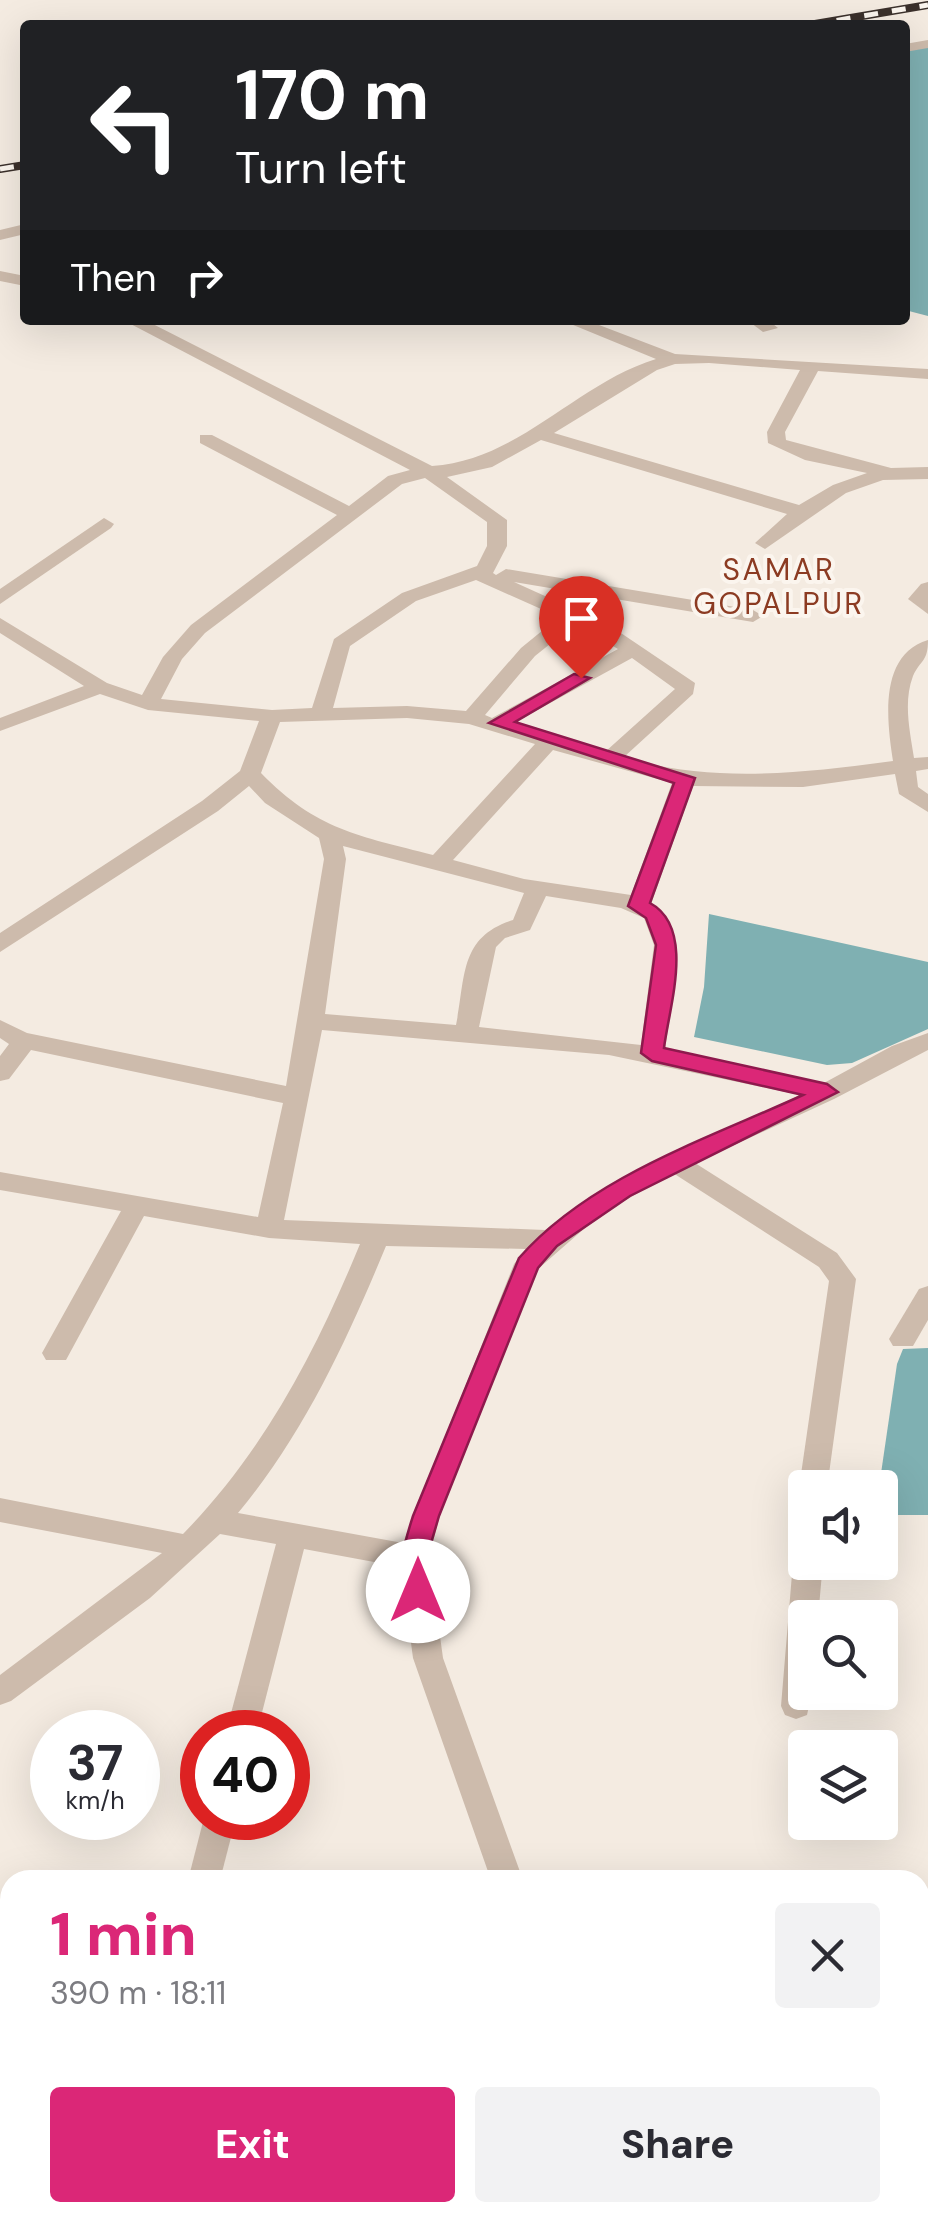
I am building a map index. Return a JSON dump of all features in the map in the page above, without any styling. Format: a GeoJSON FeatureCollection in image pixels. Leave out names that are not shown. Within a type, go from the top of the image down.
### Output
{"type":"FeatureCollection","features":[{"type":"Feature","properties":{"kind":"street"},"geometry":{"type":"LineString","coordinates":[[142,325],[425,470],[497,520],[497,546],[482,572]]}},
{"type":"Feature","properties":{"kind":"street"},"geometry":{"type":"LineString","coordinates":[[584,325],[674,358],[928,374]]}},
{"type":"Feature","properties":{"kind":"street"},"geometry":{"type":"LineString","coordinates":[[148,704],[185,641],[395,480],[425,470],[448,472],[481,465],[539,434],[625,378],[674,358]]}},
{"type":"Feature","properties":{"kind":"street"},"geometry":{"type":"LineString","coordinates":[[812,365],[776,432],[778,442],[812,456],[884,471],[928,473]]}},
{"type":"Feature","properties":{"kind":"street"},"geometry":{"type":"LineString","coordinates":[[539,434],[799,511]]}},
{"type":"Feature","properties":{"kind":"street"},"geometry":{"type":"LineString","coordinates":[[206,439],[350,514]]}},
{"type":"Feature","properties":{"kind":"street"},"geometry":{"type":"LineString","coordinates":[[765,543],[799,511],[884,471]]}},
{"type":"Feature","properties":{"kind":"street"},"geometry":{"type":"LineString","coordinates":[[0,598],[104,524]]}},
{"type":"Feature","properties":{"kind":"street"},"geometry":{"type":"LineString","coordinates":[[482,572],[633,648],[680,678],[686,690],[637,730],[610,759]]}},
{"type":"Feature","properties":{"kind":"street"},"geometry":{"type":"LineString","coordinates":[[321,714],[335,654],[347,636],[409,597],[482,572],[752,616]]}},
{"type":"Feature","properties":{"kind":"street"},"geometry":{"type":"LineString","coordinates":[[928,588],[918,599],[928,608]]}},
{"type":"Feature","properties":{"kind":"street"},"geometry":{"type":"LineString","coordinates":[[471,718],[528,652],[573,616]]}},
{"type":"Feature","properties":{"kind":"street"},"geometry":{"type":"LineString","coordinates":[[0,624],[100,687],[148,704],[272,716],[407,712],[471,718],[685,778],[774,782],[917,765]]}},
{"type":"Feature","properties":{"kind":"street"},"geometry":{"type":"LineString","coordinates":[[917,765],[896,728],[900,685],[912,658],[928,646]]}},
{"type":"Feature","properties":{"kind":"street"},"geometry":{"type":"LineString","coordinates":[[498,723],[633,648]]}},
{"type":"Feature","properties":{"kind":"street"},"geometry":{"type":"LineString","coordinates":[[0,725],[100,687]]}},
{"type":"Feature","properties":{"kind":"street"},"geometry":{"type":"LineString","coordinates":[[0,944],[210,806],[250,774],[272,716]]}},
{"type":"Feature","properties":{"kind":"street"},"geometry":{"type":"LineString","coordinates":[[440,862],[552,739]]}},
{"type":"Feature","properties":{"kind":"street"},"geometry":{"type":"LineString","coordinates":[[917,765],[907,789],[928,806]]}},
{"type":"Feature","properties":{"kind":"street"},"geometry":{"type":"LineString","coordinates":[[250,774],[273,798],[329,835],[538,888],[639,906],[654,914],[666,945],[652,1053]]}},
{"type":"Feature","properties":{"kind":"street"},"geometry":{"type":"LineString","coordinates":[[639,906],[685,778]]}},
{"type":"Feature","properties":{"kind":"street"},"geometry":{"type":"LineString","coordinates":[[269,1228],[312,1021],[335,859],[329,835]]}},
{"type":"Feature","properties":{"kind":"street"},"geometry":{"type":"LineString","coordinates":[[466,1034],[486,944],[497,933],[522,925],[538,888]]}},
{"type":"Feature","properties":{"kind":"street"},"geometry":{"type":"LineString","coordinates":[[312,1021],[652,1053],[827,1092]]}},
{"type":"Feature","properties":{"kind":"street"},"geometry":{"type":"LineString","coordinates":[[10,1034],[297,1096]]}},
{"type":"Feature","properties":{"kind":"street"},"geometry":{"type":"LineString","coordinates":[[0,1074],[20,1050],[10,1034]]}},
{"type":"Feature","properties":{"kind":"street"},"geometry":{"type":"LineString","coordinates":[[503,1870],[428,1658],[414,1557],[528,1264],[549,1240],[589,1209],[827,1092],[896,1052],[928,1041]]}},
{"type":"Feature","properties":{"kind":"street"},"geometry":{"type":"LineString","coordinates":[[676,1163],[828,1260],[842,1279],[816,1470]]}},
{"type":"Feature","properties":{"kind":"street"},"geometry":{"type":"LineString","coordinates":[[0,1181],[269,1228],[376,1236],[549,1240]]}},
{"type":"Feature","properties":{"kind":"street"},"geometry":{"type":"LineString","coordinates":[[56,1354],[136,1207]]}},
{"type":"Feature","properties":{"kind":"street"},"geometry":{"type":"LineString","coordinates":[[0,1692],[214,1521],[298,1410],[340,1326],[376,1236]]}},
{"type":"Feature","properties":{"kind":"street"},"geometry":{"type":"LineString","coordinates":[[903,1339],[928,1296]]}},
{"type":"Feature","properties":{"kind":"street"},"geometry":{"type":"LineString","coordinates":[[0,1510],[186,1546]]}},
{"type":"Feature","properties":{"kind":"street"},"geometry":{"type":"LineString","coordinates":[[214,1521],[414,1557]]}},
{"type":"Feature","properties":{"kind":"street"},"geometry":{"type":"LineString","coordinates":[[248,1710],[293,1536]]}},
{"type":"Feature","properties":{"kind":"street"},"geometry":{"type":"LineString","coordinates":[[207,1870],[214,1840]]}},
{"type":"Feature","properties":{"kind":"water"},"geometry":{"type":"Polygon","coordinates":[[[928,41],[928,316],[910,311],[910,44],[928,41]]]}},
{"type":"Feature","properties":{"kind":"water"},"geometry":{"type":"Polygon","coordinates":[[[709,914],[928,962],[928,1029],[852,1063],[827,1065],[694,1037],[704,987],[709,914]]]}},
{"type":"Feature","properties":{"kind":"water"},"geometry":{"type":"Polygon","coordinates":[[[928,1348],[928,1515],[898,1515],[898,1470],[881,1470],[897,1364],[903,1349],[928,1348]]]}},
{"type":"Feature","properties":{"kind":"railway"},"geometry":{"type":"LineString","coordinates":[[839,20],[928,5]]}},
{"type":"Feature","properties":{"kind":"railway"},"geometry":{"type":"LineString","coordinates":[[0,169],[20,166]]}},
{"type":"Feature","properties":{"kind":"district","name":"SAMAR GOPALPUR"},"geometry":{"type":"Point","coordinates":[779,587]}},
{"type":"Feature","properties":{"kind":"route"},"geometry":{"type":"LineString","coordinates":[[418,1591],[414,1557],[426,1516],[528,1264],[549,1240],[622,1190],[827,1092],[652,1053],[662,1002],[666,945],[663,926],[654,914],[639,906],[685,778],[664,776],[498,723],[581,678]]}}]}
